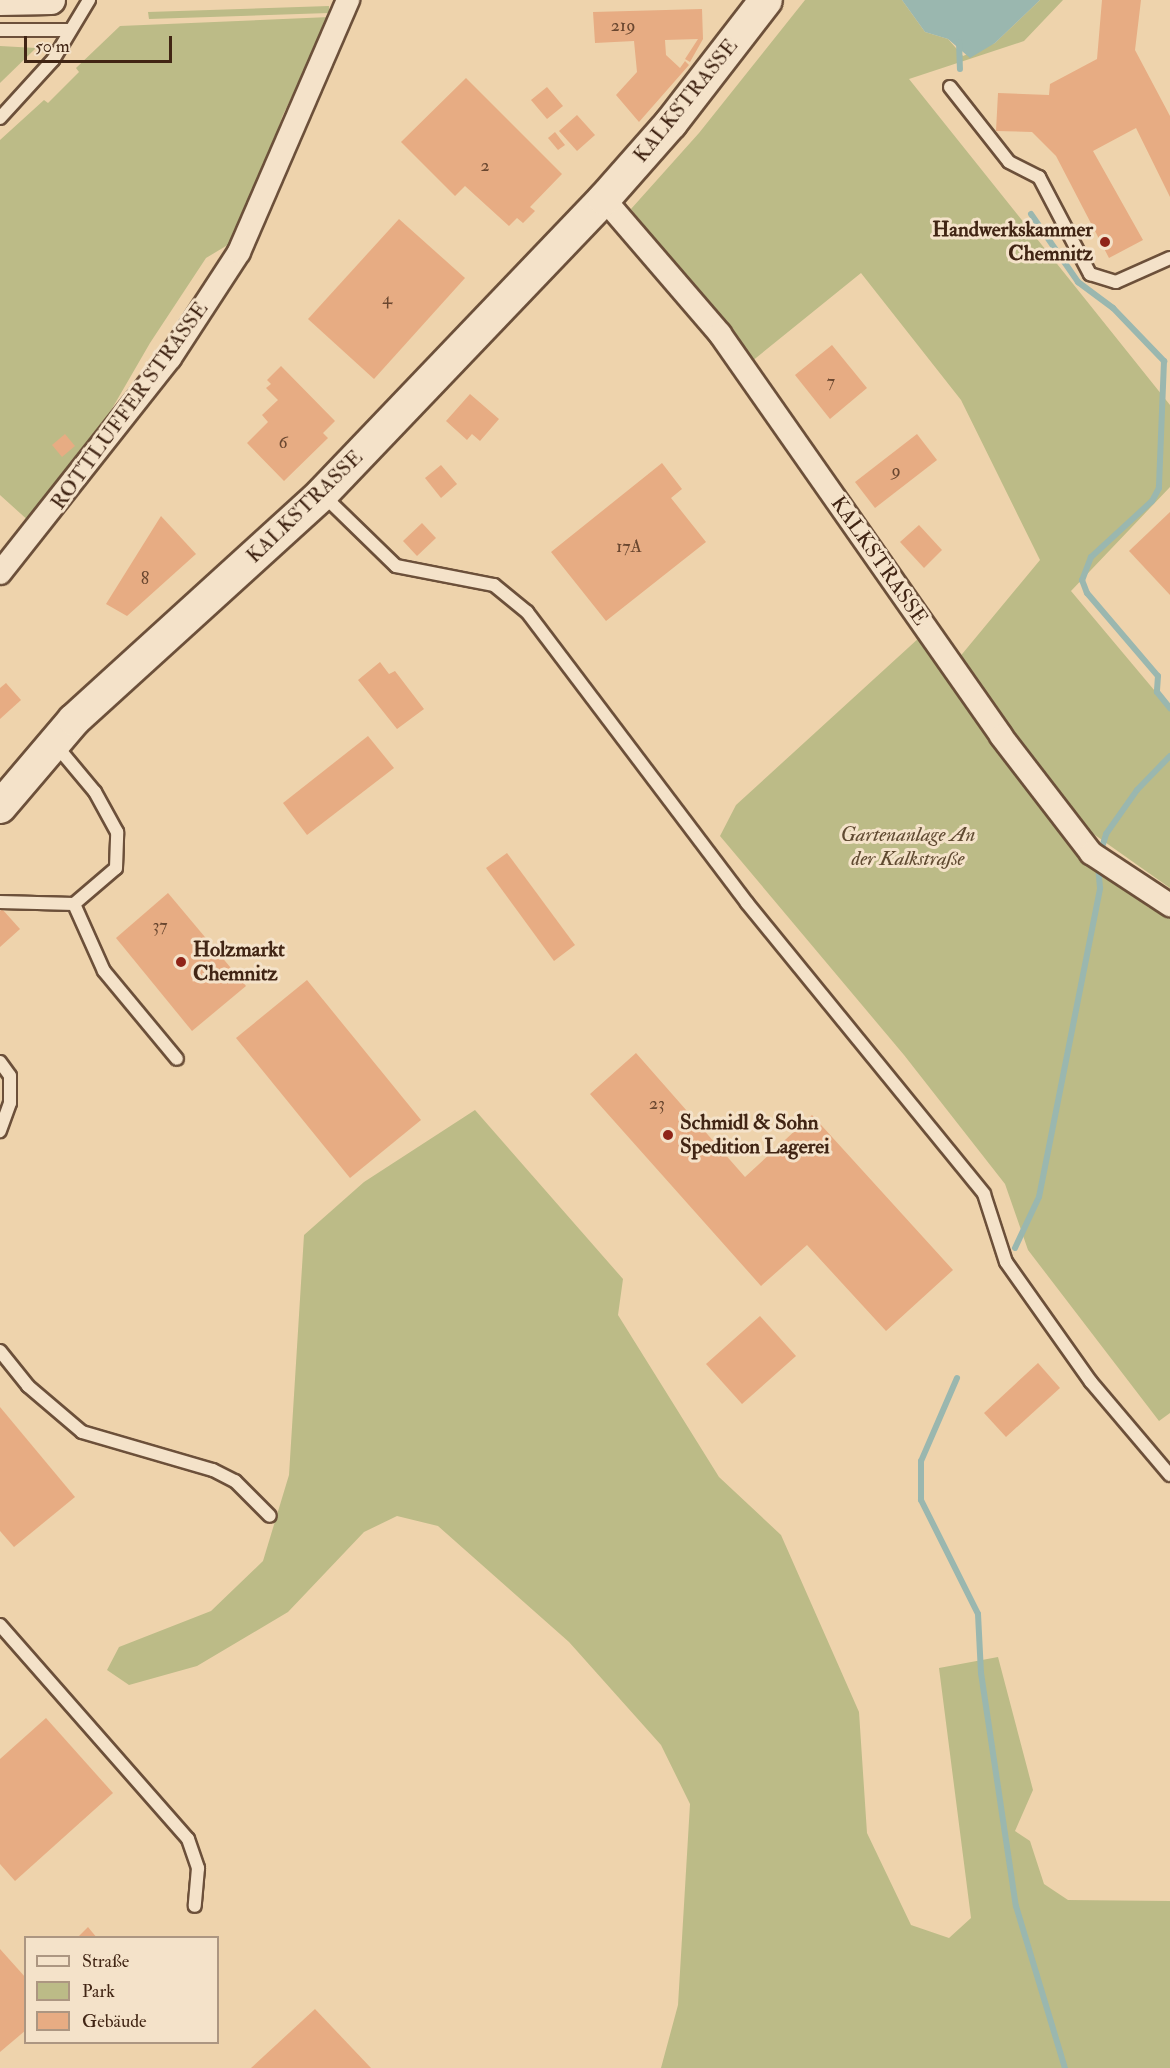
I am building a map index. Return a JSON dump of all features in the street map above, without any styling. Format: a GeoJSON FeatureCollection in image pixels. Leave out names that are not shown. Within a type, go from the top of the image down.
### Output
{"type":"FeatureCollection","features":[{"type":"Feature","properties":{"kind":"main road","name":"KALKSTRASSE"},"geometry":{"type":"LineString","coordinates":[[0,807],[53,742],[322,494],[604,199],[671,123],[766,0]]}},
{"type":"Feature","properties":{"kind":"street"},"geometry":{"type":"LineString","coordinates":[[0,1],[51,0]]}},
{"type":"Feature","properties":{"kind":"street","name":"ROTTLUFFER STRASSE"},"geometry":{"type":"LineString","coordinates":[[0,573],[170,358],[239,252],[348,0]]}},
{"type":"Feature","properties":{"kind":"street","name":"KALKSTRASSE"},"geometry":{"type":"LineString","coordinates":[[604,199],[720,334],[1001,736],[1092,853],[1112,864],[1170,905]]}},
{"type":"Feature","properties":{"kind":"lane"},"geometry":{"type":"LineString","coordinates":[[0,118],[53,60],[89,0]]}},
{"type":"Feature","properties":{"kind":"lane"},"geometry":{"type":"LineString","coordinates":[[0,30],[70,30]]}},
{"type":"Feature","properties":{"kind":"lane"},"geometry":{"type":"LineString","coordinates":[[950,87],[1009,162],[1039,177],[1090,274],[1116,282],[1170,258]]}},
{"type":"Feature","properties":{"kind":"lane"},"geometry":{"type":"LineString","coordinates":[[322,494],[396,566],[494,585],[527,612],[747,903],[984,1194],[1006,1262],[1092,1382],[1170,1475]]}},
{"type":"Feature","properties":{"kind":"lane"},"geometry":{"type":"LineString","coordinates":[[0,902],[74,904],[116,868],[117,832],[95,792],[53,742]]}},
{"type":"Feature","properties":{"kind":"lane"},"geometry":{"type":"LineString","coordinates":[[74,904],[104,971],[177,1059]]}},
{"type":"Feature","properties":{"kind":"lane"},"geometry":{"type":"LineString","coordinates":[[0,1062],[10,1076],[10,1094],[0,1131]]}},
{"type":"Feature","properties":{"kind":"lane"},"geometry":{"type":"LineString","coordinates":[[0,1352],[28,1386],[82,1432],[213,1470],[235,1481],[270,1516]]}},
{"type":"Feature","properties":{"kind":"lane"},"geometry":{"type":"LineString","coordinates":[[0,1625],[188,1839],[198,1868],[195,1906]]}},
{"type":"Feature","properties":{"kind":"green space"},"geometry":{"type":"Polygon","coordinates":[[[805,0],[902,0],[925,32],[948,39],[963,56],[995,43],[1040,0],[1063,0],[1024,41],[909,79],[1170,405],[1170,487],[1071,591],[1170,709],[1170,888],[1085,828],[958,659],[1040,560],[961,400],[861,273],[751,362],[631,209],[699,133],[805,0]]]}},
{"type":"Feature","properties":{"kind":"green space"},"geometry":{"type":"Polygon","coordinates":[[[329,6],[329,13],[149,19],[148,12],[329,6]]]}},
{"type":"Feature","properties":{"kind":"green space"},"geometry":{"type":"Polygon","coordinates":[[[330,17],[282,117],[261,185],[231,243],[206,258],[150,343],[95,438],[31,523],[0,495],[0,140],[44,100],[48,103],[79,72],[76,68],[120,26],[330,17]]]}},
{"type":"Feature","properties":{"kind":"green space"},"geometry":{"type":"Polygon","coordinates":[[[0,46],[36,48],[0,83],[0,46]]]}},
{"type":"Feature","properties":{"kind":"green space","name":"Gartenanlage An der Kalkstraße"},"geometry":{"type":"Polygon","coordinates":[[[920,637],[1106,873],[1149,908],[1170,893],[1170,1413],[1159,1421],[1028,1250],[1005,1184],[904,1055],[720,836],[736,805],[920,637]]]}},
{"type":"Feature","properties":{"kind":"green space"},"geometry":{"type":"Polygon","coordinates":[[[475,1110],[623,1279],[618,1315],[719,1477],[781,1535],[859,1712],[867,1833],[911,1925],[949,1938],[971,1918],[939,1668],[998,1657],[1033,1790],[1015,1831],[1030,1841],[1044,1884],[1068,1900],[1170,1901],[1170,2068],[661,2068],[678,2005],[690,1804],[661,1745],[569,1642],[438,1526],[397,1516],[364,1532],[288,1612],[197,1666],[129,1685],[107,1670],[119,1647],[211,1611],[263,1561],[289,1475],[304,1235],[364,1182],[475,1110]]]}},
{"type":"Feature","properties":{"kind":"water"},"geometry":{"type":"Polygon","coordinates":[[[902,0],[1040,0],[995,43],[970,58],[948,39],[925,32],[902,0]]]}},
{"type":"Feature","properties":{"kind":"building"},"geometry":{"type":"Polygon","coordinates":[[[1102,0],[1141,0],[1135,50],[1170,116],[1170,197],[1136,128],[1093,151],[1143,240],[1109,258],[1056,156],[1032,132],[996,131],[998,93],[1049,95],[1050,84],[1097,59],[1102,0]]]}},
{"type":"Feature","properties":{"kind":"building"},"geometry":{"type":"Polygon","coordinates":[[[702,9],[703,39],[690,62],[685,59],[698,39],[665,40],[666,55],[680,68],[685,61],[689,65],[639,122],[616,95],[637,72],[634,41],[595,43],[593,12],[702,9]]]}},
{"type":"Feature","properties":{"kind":"building"},"geometry":{"type":"Polygon","coordinates":[[[466,78],[562,174],[530,207],[535,211],[523,223],[517,218],[509,226],[465,186],[455,196],[401,142],[466,78]]]}},
{"type":"Feature","properties":{"kind":"building"},"geometry":{"type":"Polygon","coordinates":[[[547,87],[563,106],[547,119],[531,100],[547,87]]]}},
{"type":"Feature","properties":{"kind":"building"},"geometry":{"type":"Polygon","coordinates":[[[577,115],[595,135],[577,151],[559,131],[577,115]]]}},
{"type":"Feature","properties":{"kind":"building"},"geometry":{"type":"Polygon","coordinates":[[[555,132],[565,145],[558,150],[548,138],[555,132]]]}},
{"type":"Feature","properties":{"kind":"building"},"geometry":{"type":"Polygon","coordinates":[[[399,219],[465,278],[374,379],[308,319],[399,219]]]}},
{"type":"Feature","properties":{"kind":"building"},"geometry":{"type":"Polygon","coordinates":[[[832,345],[867,388],[830,419],[795,375],[832,345]]]}},
{"type":"Feature","properties":{"kind":"building"},"geometry":{"type":"Polygon","coordinates":[[[281,366],[335,421],[323,433],[328,438],[284,481],[247,443],[268,422],[262,415],[278,400],[266,388],[271,384],[267,380],[281,366]]]}},
{"type":"Feature","properties":{"kind":"building"},"geometry":{"type":"Polygon","coordinates":[[[470,394],[499,419],[480,441],[472,434],[467,440],[446,421],[470,394]]]}},
{"type":"Feature","properties":{"kind":"building"},"geometry":{"type":"Polygon","coordinates":[[[65,434],[75,446],[62,457],[52,445],[65,434]]]}},
{"type":"Feature","properties":{"kind":"building"},"geometry":{"type":"Polygon","coordinates":[[[917,434],[937,460],[875,508],[855,482],[917,434]]]}},
{"type":"Feature","properties":{"kind":"building"},"geometry":{"type":"Polygon","coordinates":[[[662,463],[682,489],[671,498],[706,542],[606,621],[551,552],[662,463]]]}},
{"type":"Feature","properties":{"kind":"building"},"geometry":{"type":"Polygon","coordinates":[[[441,465],[457,484],[441,498],[425,478],[441,465]]]}},
{"type":"Feature","properties":{"kind":"building"},"geometry":{"type":"Polygon","coordinates":[[[1170,512],[1170,595],[1129,551],[1170,512]]]}},
{"type":"Feature","properties":{"kind":"building"},"geometry":{"type":"Polygon","coordinates":[[[161,516],[196,554],[127,616],[106,604],[161,516]]]}},
{"type":"Feature","properties":{"kind":"building"},"geometry":{"type":"Polygon","coordinates":[[[422,523],[436,538],[417,556],[403,541],[422,523]]]}},
{"type":"Feature","properties":{"kind":"building"},"geometry":{"type":"Polygon","coordinates":[[[919,525],[942,550],[924,568],[900,542],[919,525]]]}},
{"type":"Feature","properties":{"kind":"building"},"geometry":{"type":"Polygon","coordinates":[[[380,662],[389,674],[395,671],[424,709],[397,729],[358,680],[380,662]]]}},
{"type":"Feature","properties":{"kind":"building"},"geometry":{"type":"Polygon","coordinates":[[[6,683],[21,700],[0,719],[0,688],[6,683]]]}},
{"type":"Feature","properties":{"kind":"building"},"geometry":{"type":"Polygon","coordinates":[[[368,736],[394,768],[307,835],[283,803],[368,736]]]}},
{"type":"Feature","properties":{"kind":"building"},"geometry":{"type":"Polygon","coordinates":[[[507,853],[575,945],[554,961],[486,868],[507,853]]]}},
{"type":"Feature","properties":{"kind":"building","name":"Holzmarkt Chemnitz"},"geometry":{"type":"Polygon","coordinates":[[[168,893],[246,986],[192,1031],[116,938],[168,893]]]}},
{"type":"Feature","properties":{"kind":"building"},"geometry":{"type":"Polygon","coordinates":[[[2,909],[20,929],[0,947],[0,911],[2,909]]]}},
{"type":"Feature","properties":{"kind":"building"},"geometry":{"type":"Polygon","coordinates":[[[307,980],[421,1120],[350,1178],[236,1038],[307,980]]]}},
{"type":"Feature","properties":{"kind":"building"},"geometry":{"type":"Polygon","coordinates":[[[636,1053],[745,1177],[812,1115],[953,1270],[886,1331],[807,1245],[761,1286],[590,1094],[636,1053]]]}},
{"type":"Feature","properties":{"kind":"building"},"geometry":{"type":"Polygon","coordinates":[[[760,1316],[796,1356],[742,1404],[706,1364],[760,1316]]]}},
{"type":"Feature","properties":{"kind":"building"},"geometry":{"type":"Polygon","coordinates":[[[1038,1363],[1060,1388],[1006,1437],[984,1413],[1038,1363]]]}},
{"type":"Feature","properties":{"kind":"building"},"geometry":{"type":"Polygon","coordinates":[[[0,1407],[75,1497],[14,1547],[0,1531],[0,1407]]]}},
{"type":"Feature","properties":{"kind":"building"},"geometry":{"type":"Polygon","coordinates":[[[46,1718],[113,1793],[15,1881],[0,1864],[0,1759],[46,1718]]]}},
{"type":"Feature","properties":{"kind":"building"},"geometry":{"type":"Polygon","coordinates":[[[88,1927],[95,1936],[79,1936],[88,1927]]]}},
{"type":"Feature","properties":{"kind":"building"},"geometry":{"type":"Polygon","coordinates":[[[0,1949],[24,1976],[24,2032],[0,2052],[0,1949]]]}},
{"type":"Feature","properties":{"kind":"building"},"geometry":{"type":"Polygon","coordinates":[[[315,2009],[371,2068],[251,2068],[315,2009]]]}},
{"type":"Feature","properties":{"kind":"waterway"},"geometry":{"type":"LineString","coordinates":[[959,42],[960,69]]}},
{"type":"Feature","properties":{"kind":"waterway"},"geometry":{"type":"LineString","coordinates":[[1031,214],[1078,282],[1113,308],[1164,361],[1159,488],[1152,501],[1091,557],[1082,580],[1087,593],[1158,676],[1157,692],[1170,708]]}},
{"type":"Feature","properties":{"kind":"waterway"},"geometry":{"type":"LineString","coordinates":[[1100,854],[1106,834],[1137,790],[1170,756]]}},
{"type":"Feature","properties":{"kind":"waterway"},"geometry":{"type":"LineString","coordinates":[[1015,1248],[1039,1197],[1100,888],[1098,864]]}},
{"type":"Feature","properties":{"kind":"waterway"},"geometry":{"type":"LineString","coordinates":[[957,1378],[921,1461],[921,1500],[978,1614],[981,1673],[1016,1906],[1065,2068]]}},
{"type":"Feature","properties":{"kind":"place","name":"Handwerkskammer Chemnitz"},"geometry":{"type":"Point","coordinates":[1105,242]}},
{"type":"Feature","properties":{"kind":"place","name":"Holzmarkt Chemnitz"},"geometry":{"type":"Point","coordinates":[181,962]}},
{"type":"Feature","properties":{"kind":"place","name":"Schmidl & Sohn Spedition Lagerei"},"geometry":{"type":"Point","coordinates":[668,1135]}}]}
